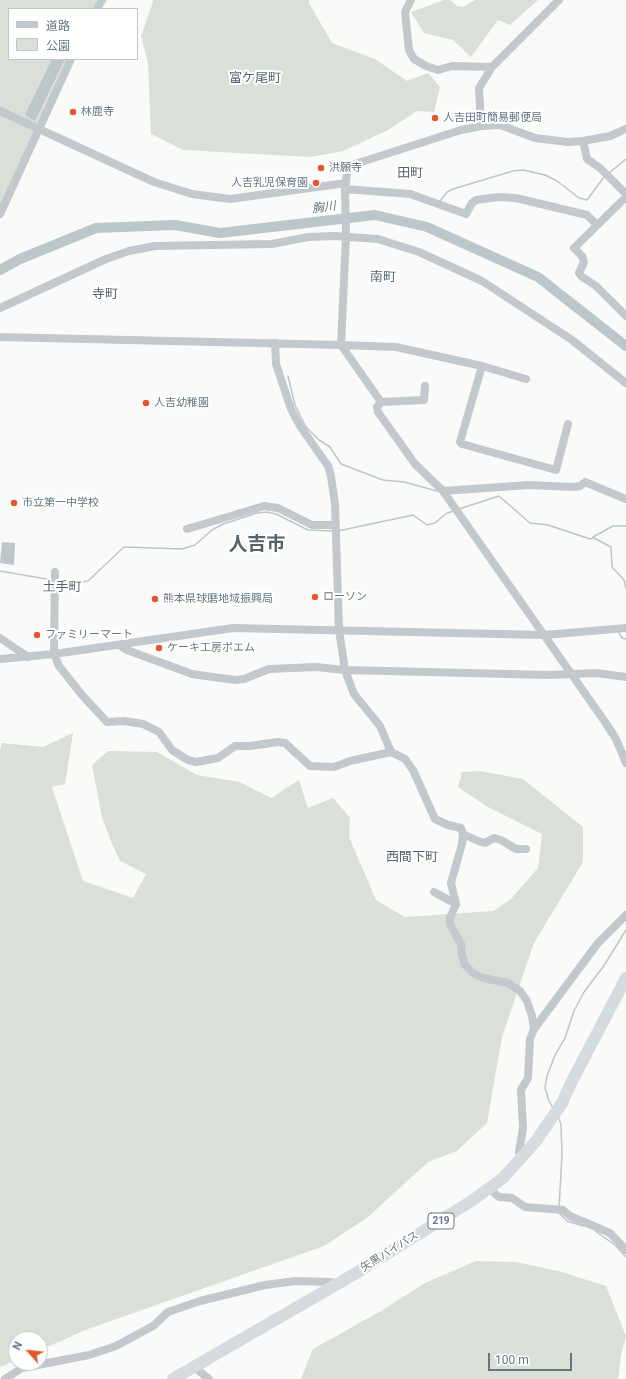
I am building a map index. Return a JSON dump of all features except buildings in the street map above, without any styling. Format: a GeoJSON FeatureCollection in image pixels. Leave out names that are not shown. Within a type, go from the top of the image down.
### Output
{"type":"FeatureCollection","features":[{"type":"Feature","properties":{"kind":"highway","name":"矢黒バイパス"},"geometry":{"type":"LineString","coordinates":[[173,1379],[358,1272],[489,1189],[503,1178],[536,1141],[562,1103],[626,978]]}},
{"type":"Feature","properties":{"kind":"street"},"geometry":{"type":"LineString","coordinates":[[411,0],[405,12],[409,50],[414,59],[426,66],[438,70],[452,66],[492,67]]}},
{"type":"Feature","properties":{"kind":"street"},"geometry":{"type":"LineString","coordinates":[[481,126],[479,88],[492,67],[559,0]]}},
{"type":"Feature","properties":{"kind":"street"},"geometry":{"type":"LineString","coordinates":[[0,214],[71,60]]}},
{"type":"Feature","properties":{"kind":"street"},"geometry":{"type":"LineString","coordinates":[[0,111],[154,182],[192,194],[230,199],[345,186],[410,194],[466,214],[472,203],[476,200],[498,197],[516,198],[587,215],[597,225]]}},
{"type":"Feature","properties":{"kind":"street"},"geometry":{"type":"LineString","coordinates":[[380,402],[341,345],[346,234],[345,186],[352,165],[360,161],[481,126],[500,125],[535,138],[583,141],[610,136],[626,129]]}},
{"type":"Feature","properties":{"kind":"street"},"geometry":{"type":"LineString","coordinates":[[583,141],[587,159],[600,168],[626,194]]}},
{"type":"Feature","properties":{"kind":"street"},"geometry":{"type":"LineString","coordinates":[[626,198],[574,248],[582,256],[584,262],[579,273],[596,286],[626,316]]}},
{"type":"Feature","properties":{"kind":"street"},"geometry":{"type":"LineString","coordinates":[[0,308],[64,280],[94,264],[129,251],[155,246],[272,244],[308,237],[346,234],[393,243],[447,264],[482,281],[572,340],[626,383]]}},
{"type":"Feature","properties":{"kind":"street"},"geometry":{"type":"LineString","coordinates":[[0,337],[396,347],[482,366],[526,379]]}},
{"type":"Feature","properties":{"kind":"street"},"geometry":{"type":"LineString","coordinates":[[275,343],[276,364],[292,409],[300,426],[328,466],[331,476],[335,504],[339,630],[345,670],[354,694],[380,726],[391,752]]}},
{"type":"Feature","properties":{"kind":"street"},"geometry":{"type":"LineString","coordinates":[[482,366],[460,442],[462,444],[556,470],[568,424]]}},
{"type":"Feature","properties":{"kind":"street"},"geometry":{"type":"LineString","coordinates":[[380,402],[424,400],[425,386]]}},
{"type":"Feature","properties":{"kind":"street"},"geometry":{"type":"LineString","coordinates":[[380,402],[377,407],[378,412],[415,464],[443,491],[616,739],[626,763]]}},
{"type":"Feature","properties":{"kind":"street"},"geometry":{"type":"LineString","coordinates":[[443,491],[529,485],[574,487],[580,486],[585,482],[626,499]]}},
{"type":"Feature","properties":{"kind":"street"},"geometry":{"type":"LineString","coordinates":[[187,529],[264,506],[278,508],[312,525],[335,526]]}},
{"type":"Feature","properties":{"kind":"street"},"geometry":{"type":"LineString","coordinates":[[55,572],[54,654],[60,666],[82,695],[107,722],[124,721],[143,724],[159,732],[165,738],[172,750],[188,760],[196,762],[218,758],[235,746],[250,746],[278,742],[285,743],[310,766],[334,767],[350,760],[391,752],[405,759],[413,770],[435,819],[448,825],[461,828],[463,834],[462,844],[451,883],[456,904],[450,918],[450,924],[461,944],[465,965],[473,973],[483,978],[508,983],[520,991],[527,1001],[534,1029]]}},
{"type":"Feature","properties":{"kind":"street"},"geometry":{"type":"LineString","coordinates":[[0,659],[54,654],[233,628],[544,635],[626,628]]}},
{"type":"Feature","properties":{"kind":"street"},"geometry":{"type":"LineString","coordinates":[[0,638],[28,657]]}},
{"type":"Feature","properties":{"kind":"street"},"geometry":{"type":"LineString","coordinates":[[119,644],[127,650],[192,674],[235,680],[279,668],[316,667],[345,670],[549,675],[596,673],[626,677]]}},
{"type":"Feature","properties":{"kind":"street"},"geometry":{"type":"LineString","coordinates":[[463,834],[485,843],[494,838],[502,840],[516,849],[526,849]]}},
{"type":"Feature","properties":{"kind":"street"},"geometry":{"type":"LineString","coordinates":[[434,892],[456,904]]}},
{"type":"Feature","properties":{"kind":"street"},"geometry":{"type":"LineString","coordinates":[[521,1159],[519,1152],[524,1128],[521,1090],[528,1078],[530,1039],[534,1029],[598,944],[626,915]]}},
{"type":"Feature","properties":{"kind":"street"},"geometry":{"type":"LineString","coordinates":[[489,1189],[498,1197],[512,1198],[525,1207],[563,1210],[570,1216],[610,1233],[626,1250]]}},
{"type":"Feature","properties":{"kind":"street"},"geometry":{"type":"LineString","coordinates":[[5,1379],[22,1368],[90,1355],[116,1346],[148,1329],[168,1312],[200,1301],[265,1285],[306,1280],[331,1282]]}},
{"type":"Feature","properties":{"kind":"street"},"geometry":{"type":"LineString","coordinates":[[194,1367],[208,1379]]}},
{"type":"Feature","properties":{"kind":"green space"},"geometry":{"type":"Polygon","coordinates":[[[0,0],[99,0],[95,8],[8,8],[8,60],[71,60],[0,211],[0,0]]]}},
{"type":"Feature","properties":{"kind":"green space"},"geometry":{"type":"Polygon","coordinates":[[[153,0],[309,0],[309,3],[332,43],[375,59],[407,81],[428,73],[440,87],[434,112],[417,111],[388,130],[343,151],[310,157],[183,150],[151,134],[148,63],[141,36],[153,0]]]}},
{"type":"Feature","properties":{"kind":"green space"},"geometry":{"type":"Polygon","coordinates":[[[444,0],[450,0],[457,6],[463,7],[475,0],[538,0],[510,25],[498,20],[471,57],[453,40],[424,33],[411,12],[444,0]]]}},
{"type":"Feature","properties":{"kind":"green space"},"geometry":{"type":"Polygon","coordinates":[[[73,733],[65,784],[52,787],[83,881],[133,898],[146,874],[120,861],[102,817],[92,765],[108,751],[157,752],[197,775],[239,782],[271,798],[299,780],[308,808],[333,798],[350,818],[349,837],[376,900],[405,917],[493,911],[510,900],[538,868],[542,834],[486,806],[458,787],[462,772],[480,771],[523,779],[583,827],[583,862],[534,943],[502,1037],[487,1123],[457,1151],[428,1162],[368,1217],[324,1246],[88,1329],[48,1346],[48,1331],[8,1331],[8,1364],[0,1367],[0,751],[2,743],[43,747],[73,733]]]}},
{"type":"Feature","properties":{"kind":"green space"},"geometry":{"type":"Polygon","coordinates":[[[476,1261],[516,1262],[562,1272],[606,1286],[626,1336],[621,1355],[618,1379],[301,1379],[313,1349],[381,1311],[425,1283],[476,1261]]]}},
{"type":"Feature","properties":{"kind":"shaded area"},"geometry":{"type":"Polygon","coordinates":[[[52,60],[65,60],[35,121],[25,115],[52,60]]]}},
{"type":"Feature","properties":{"kind":"shaded area"},"geometry":{"type":"Polygon","coordinates":[[[2,542],[15,543],[14,565],[0,563],[2,542]]]}},
{"type":"Feature","properties":{"kind":"waterway"},"geometry":{"type":"LineString","coordinates":[[609,173],[626,159]]}},
{"type":"Feature","properties":{"kind":"waterway"},"geometry":{"type":"LineString","coordinates":[[440,201],[447,192],[453,189],[513,171],[523,170],[545,175],[557,181],[579,198],[587,200],[604,177]]}},
{"type":"Feature","properties":{"kind":"waterway","name":"胸川"},"geometry":{"type":"LineString","coordinates":[[0,270],[20,259],[96,228],[175,225],[220,233],[375,215],[427,227],[538,277],[626,346]]}},
{"type":"Feature","properties":{"kind":"waterway"},"geometry":{"type":"LineString","coordinates":[[288,376],[295,405],[306,427],[319,440],[330,447],[341,464],[383,480],[404,482],[437,491]]}},
{"type":"Feature","properties":{"kind":"waterway"},"geometry":{"type":"LineString","coordinates":[[459,509],[499,496],[530,523],[548,525],[590,539],[594,538],[611,547],[612,567],[624,580],[626,588]]}},
{"type":"Feature","properties":{"kind":"waterway"},"geometry":{"type":"LineString","coordinates":[[338,531],[413,515],[427,525],[435,523],[447,513],[454,511]]}},
{"type":"Feature","properties":{"kind":"waterway"},"geometry":{"type":"LineString","coordinates":[[59,581],[88,581],[124,547],[182,549],[195,545],[212,530],[223,524],[257,513],[267,512],[276,514],[308,530],[332,531]]}},
{"type":"Feature","properties":{"kind":"waterway"},"geometry":{"type":"LineString","coordinates":[[593,537],[613,526],[626,526]]}},
{"type":"Feature","properties":{"kind":"waterway"},"geometry":{"type":"LineString","coordinates":[[0,571],[52,580]]}},
{"type":"Feature","properties":{"kind":"waterway"},"geometry":{"type":"LineString","coordinates":[[619,633],[622,638],[626,639]]}},
{"type":"Feature","properties":{"kind":"waterway"},"geometry":{"type":"LineString","coordinates":[[553,1108],[545,1088],[547,1076],[555,1055],[565,1038],[574,1011],[584,992],[603,967],[626,930]]}},
{"type":"Feature","properties":{"kind":"waterway"},"geometry":{"type":"LineString","coordinates":[[559,1118],[561,1125],[562,1154],[559,1208]]}},
{"type":"Feature","properties":{"kind":"waterway"},"geometry":{"type":"LineString","coordinates":[[559,1213],[567,1221],[583,1226]]}},
{"type":"Feature","properties":{"kind":"waterway"},"geometry":{"type":"LineString","coordinates":[[595,1231],[615,1245],[626,1257]]}},
{"type":"Feature","properties":{"kind":"place","name":"林鹿寺"},"geometry":{"type":"Point","coordinates":[73,112]}},
{"type":"Feature","properties":{"kind":"place","name":"人吉田町簡易郵便局"},"geometry":{"type":"Point","coordinates":[435,118]}},
{"type":"Feature","properties":{"kind":"place","name":"洪願寺"},"geometry":{"type":"Point","coordinates":[321,168]}},
{"type":"Feature","properties":{"kind":"place","name":"人吉乳児保育園"},"geometry":{"type":"Point","coordinates":[316,183]}},
{"type":"Feature","properties":{"kind":"place","name":"人吉幼稚園"},"geometry":{"type":"Point","coordinates":[146,403]}},
{"type":"Feature","properties":{"kind":"place","name":"市立第一中学校"},"geometry":{"type":"Point","coordinates":[14,503]}},
{"type":"Feature","properties":{"kind":"place","name":"ローソン"},"geometry":{"type":"Point","coordinates":[315,597]}},
{"type":"Feature","properties":{"kind":"place","name":"熊本県球磨地域振興局"},"geometry":{"type":"Point","coordinates":[155,599]}},
{"type":"Feature","properties":{"kind":"place","name":"ファミリーマート"},"geometry":{"type":"Point","coordinates":[37,635]}},
{"type":"Feature","properties":{"kind":"place","name":"ケーキ工房ポエム"},"geometry":{"type":"Point","coordinates":[159,648]}},
{"type":"Feature","properties":{"kind":"district","name":"富ケ尾町"},"geometry":{"type":"Point","coordinates":[255,79]}},
{"type":"Feature","properties":{"kind":"district","name":"田町"},"geometry":{"type":"Point","coordinates":[410,174]}},
{"type":"Feature","properties":{"kind":"district","name":"南町"},"geometry":{"type":"Point","coordinates":[383,278]}},
{"type":"Feature","properties":{"kind":"district","name":"寺町"},"geometry":{"type":"Point","coordinates":[105,295]}},
{"type":"Feature","properties":{"kind":"district","name":"人吉市"},"geometry":{"type":"Point","coordinates":[257,545]}},
{"type":"Feature","properties":{"kind":"district","name":"土手町"},"geometry":{"type":"Point","coordinates":[62,588]}},
{"type":"Feature","properties":{"kind":"district","name":"西間下町"},"geometry":{"type":"Point","coordinates":[412,858]}}]}
